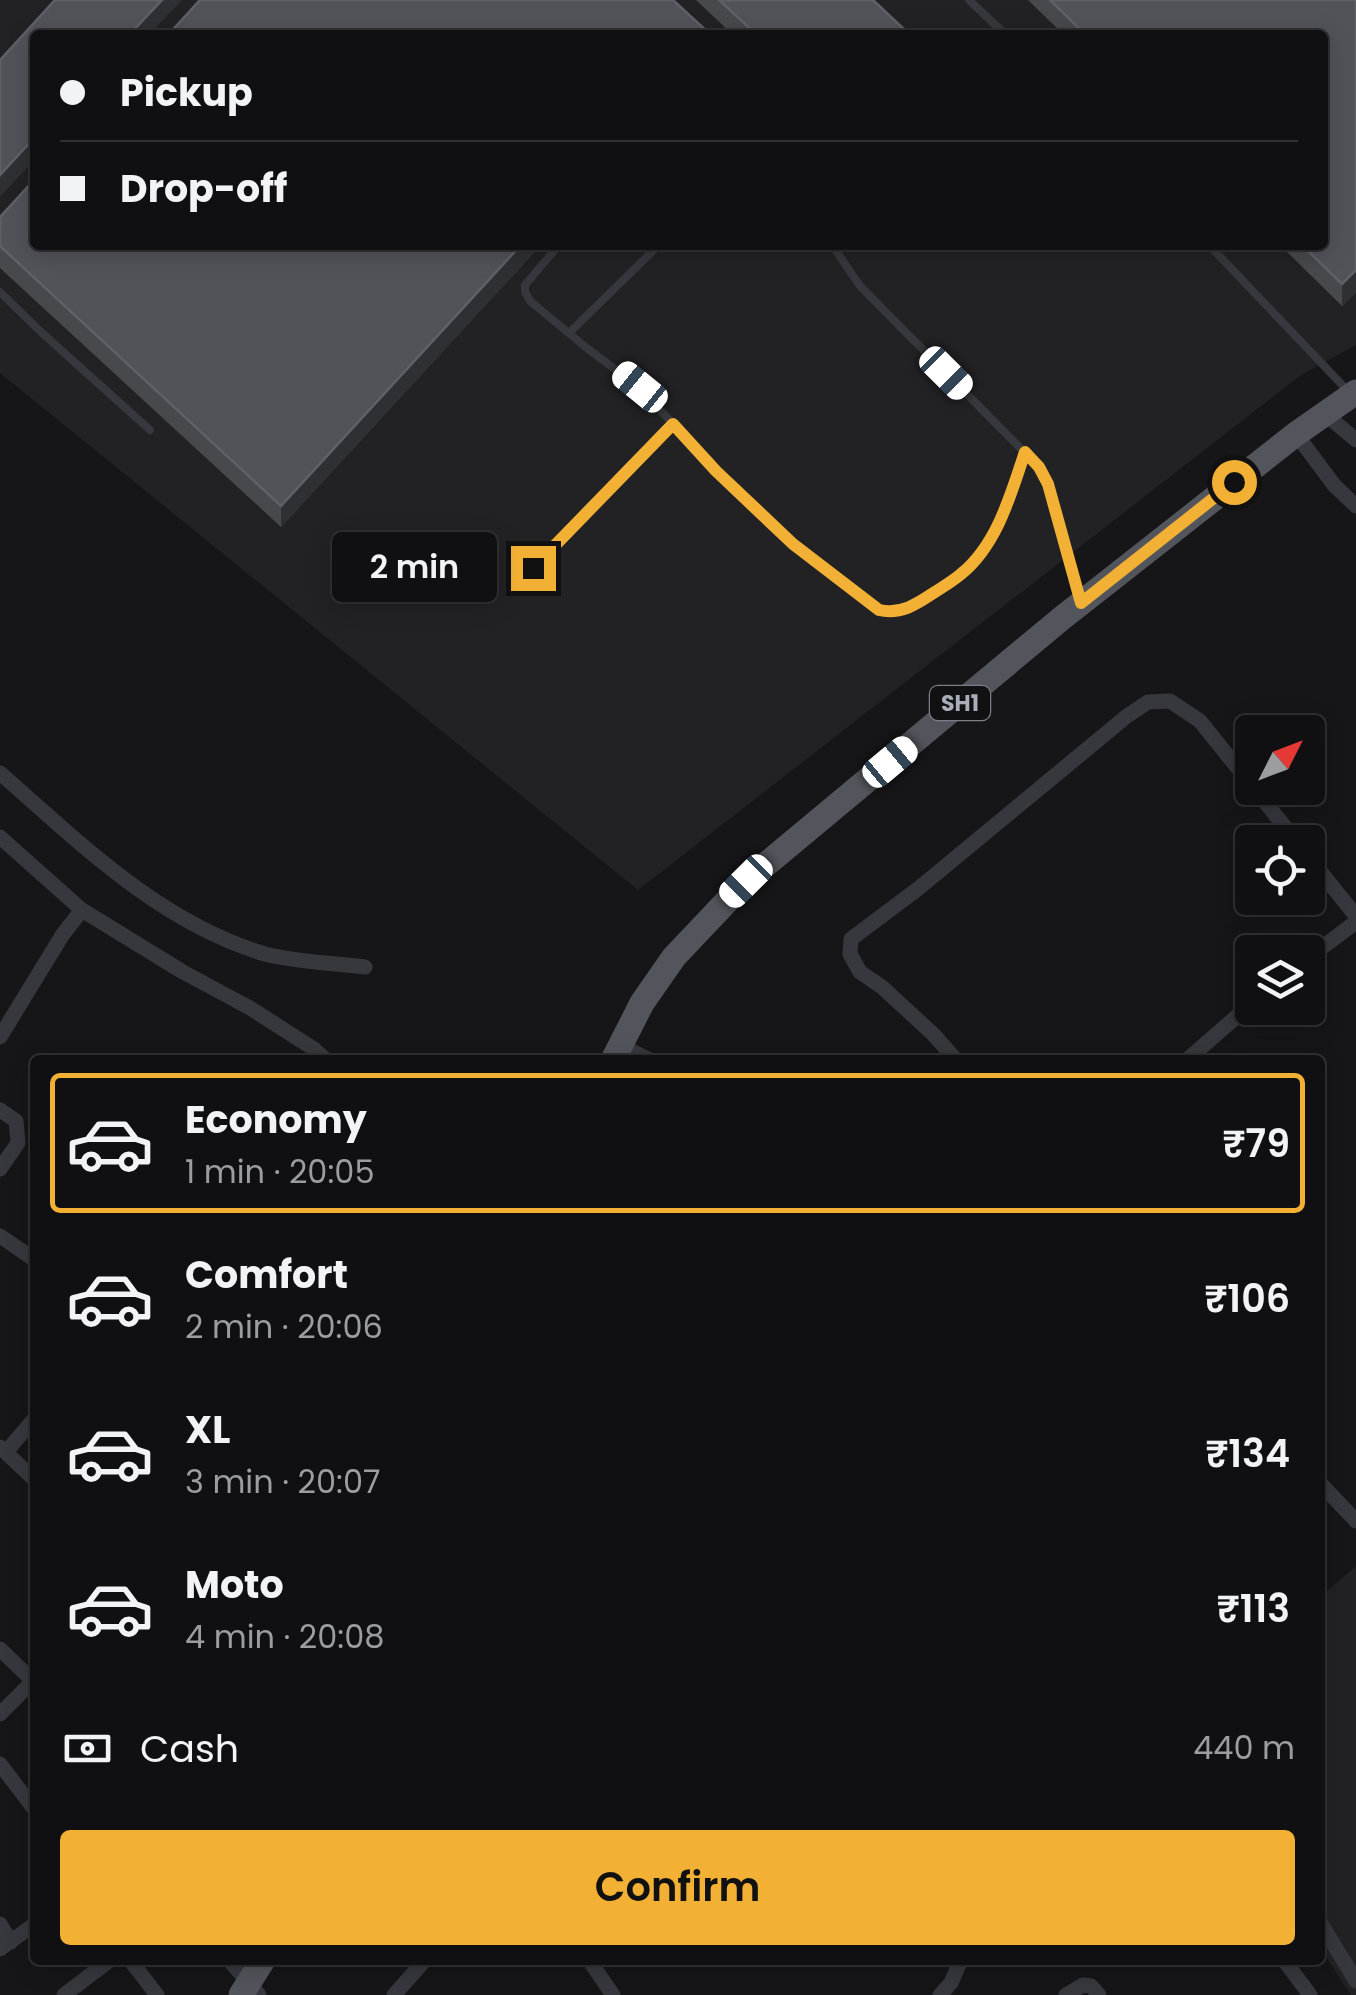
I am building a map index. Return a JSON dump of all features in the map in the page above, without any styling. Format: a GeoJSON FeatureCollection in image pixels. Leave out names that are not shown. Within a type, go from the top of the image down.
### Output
{"type":"FeatureCollection","features":[{"type":"Feature","properties":{"kind":"main road","name":"SH1"},"geometry":{"type":"LineString","coordinates":[[616,1053],[642,1002],[674,956],[746,881],[1081,603],[1354,393]]}},
{"type":"Feature","properties":{"kind":"main road"},"geometry":{"type":"LineString","coordinates":[[250,1991],[261,1965]]}},
{"type":"Feature","properties":{"kind":"street"},"geometry":{"type":"LineString","coordinates":[[1324,413],[1356,440]]}},
{"type":"Feature","properties":{"kind":"street"},"geometry":{"type":"LineString","coordinates":[[1296,434],[1334,485],[1356,506]]}},
{"type":"Feature","properties":{"kind":"street"},"geometry":{"type":"LineString","coordinates":[[951,1055],[908,1011],[860,972],[850,954],[851,940],[1148,702],[1170,702],[1200,720],[1283,825]]}},
{"type":"Feature","properties":{"kind":"street"},"geometry":{"type":"LineString","coordinates":[[0,773],[108,868],[206,932],[268,955],[364,967]]}},
{"type":"Feature","properties":{"kind":"street"},"geometry":{"type":"LineString","coordinates":[[0,837],[82,910],[158,958],[250,1008],[321,1055]]}},
{"type":"Feature","properties":{"kind":"street"},"geometry":{"type":"LineString","coordinates":[[1325,878],[1356,919],[1325,944]]}},
{"type":"Feature","properties":{"kind":"street"},"geometry":{"type":"LineString","coordinates":[[0,1038],[63,934],[82,910]]}},
{"type":"Feature","properties":{"kind":"street"},"geometry":{"type":"LineString","coordinates":[[1193,1055],[1235,1018]]}},
{"type":"Feature","properties":{"kind":"street"},"geometry":{"type":"LineString","coordinates":[[0,1110],[16,1121],[18,1143],[0,1169]]}},
{"type":"Feature","properties":{"kind":"street"},"geometry":{"type":"LineString","coordinates":[[0,1236],[30,1257]]}},
{"type":"Feature","properties":{"kind":"street"},"geometry":{"type":"LineString","coordinates":[[30,1423],[3,1450],[30,1475]]}},
{"type":"Feature","properties":{"kind":"street"},"geometry":{"type":"LineString","coordinates":[[1325,1489],[1356,1521]]}},
{"type":"Feature","properties":{"kind":"street"},"geometry":{"type":"LineString","coordinates":[[0,1648],[30,1676]]}},
{"type":"Feature","properties":{"kind":"street"},"geometry":{"type":"LineString","coordinates":[[0,1714],[30,1684]]}},
{"type":"Feature","properties":{"kind":"street"},"geometry":{"type":"LineString","coordinates":[[0,1764],[30,1803]]}},
{"type":"Feature","properties":{"kind":"street"},"geometry":{"type":"LineString","coordinates":[[0,1924],[5,1946],[30,1928]]}},
{"type":"Feature","properties":{"kind":"street"},"geometry":{"type":"LineString","coordinates":[[1325,1928],[1351,1960],[1356,1980]]}},
{"type":"Feature","properties":{"kind":"street"},"geometry":{"type":"LineString","coordinates":[[64,1995],[103,1965]]}},
{"type":"Feature","properties":{"kind":"street"},"geometry":{"type":"LineString","coordinates":[[134,1965],[156,1995]]}},
{"type":"Feature","properties":{"kind":"street"},"geometry":{"type":"LineString","coordinates":[[232,1965],[250,1991]]}},
{"type":"Feature","properties":{"kind":"street"},"geometry":{"type":"LineString","coordinates":[[394,1995],[421,1965]]}},
{"type":"Feature","properties":{"kind":"street"},"geometry":{"type":"LineString","coordinates":[[592,1965],[612,1995]]}},
{"type":"Feature","properties":{"kind":"street"},"geometry":{"type":"LineString","coordinates":[[951,1991],[960,1965]]}},
{"type":"Feature","properties":{"kind":"street"},"geometry":{"type":"LineString","coordinates":[[1288,1965],[1310,1995]]}},
{"type":"Feature","properties":{"kind":"street"},"geometry":{"type":"LineString","coordinates":[[1066,1995],[1083,1984],[1099,1995]]}},
{"type":"Feature","properties":{"kind":"lane"},"geometry":{"type":"LineString","coordinates":[[969,0],[1001,30]]}},
{"type":"Feature","properties":{"kind":"lane"},"geometry":{"type":"LineString","coordinates":[[555,250],[525,285],[530,302],[640,387],[716,471],[793,544],[879,610],[891,612],[917,604],[963,572],[985,547],[1006,506],[1025,452]]}},
{"type":"Feature","properties":{"kind":"lane"},"geometry":{"type":"LineString","coordinates":[[569,333],[654,250]]}},
{"type":"Feature","properties":{"kind":"lane"},"geometry":{"type":"LineString","coordinates":[[835,250],[860,286],[1039,467],[1048,484],[1081,603]]}},
{"type":"Feature","properties":{"kind":"lane"},"geometry":{"type":"LineString","coordinates":[[1214,250],[1354,393]]}},
{"type":"Feature","properties":{"kind":"lane"},"geometry":{"type":"LineString","coordinates":[[0,292],[150,430]]}},
{"type":"Feature","properties":{"kind":"lane"},"geometry":{"type":"LineString","coordinates":[[533,568],[673,424]]}},
{"type":"Feature","properties":{"kind":"shaded area"},"geometry":{"type":"Polygon","coordinates":[[[0,0],[1356,0],[1356,345],[1301,375],[638,890],[0,373],[0,0]]]}},
{"type":"Feature","properties":{"kind":"shaded area"},"geometry":{"type":"Polygon","coordinates":[[[1356,1566],[1356,1995],[1351,1995],[1325,1956],[1325,1593],[1356,1566]]]}},
{"type":"Feature","properties":{"kind":"building"},"geometry":{"type":"Polygon","coordinates":[[[55,0],[162,0],[134,30],[30,30],[30,142],[0,175],[0,60],[55,0]]]}},
{"type":"Feature","properties":{"kind":"building"},"geometry":{"type":"Polygon","coordinates":[[[200,0],[673,0],[706,30],[173,30],[200,0]]]}},
{"type":"Feature","properties":{"kind":"building"},"geometry":{"type":"Polygon","coordinates":[[[719,0],[873,0],[905,30],[752,30],[719,0]]]}},
{"type":"Feature","properties":{"kind":"building"},"geometry":{"type":"Polygon","coordinates":[[[1050,0],[1356,0],[1356,270],[1342,284],[1307,250],[1328,250],[1328,30],[1081,30],[1050,0]]]}},
{"type":"Feature","properties":{"kind":"building"},"geometry":{"type":"Polygon","coordinates":[[[30,184],[30,250],[516,250],[281,506],[0,246],[0,217],[30,184]]]}},
{"type":"Feature","properties":{"kind":"route"},"geometry":{"type":"LineString","coordinates":[[533,568],[673,424],[793,544],[879,610],[891,612],[917,604],[963,572],[985,547],[1006,506],[1025,452],[1048,484],[1081,603],[1234,482]]}}]}
